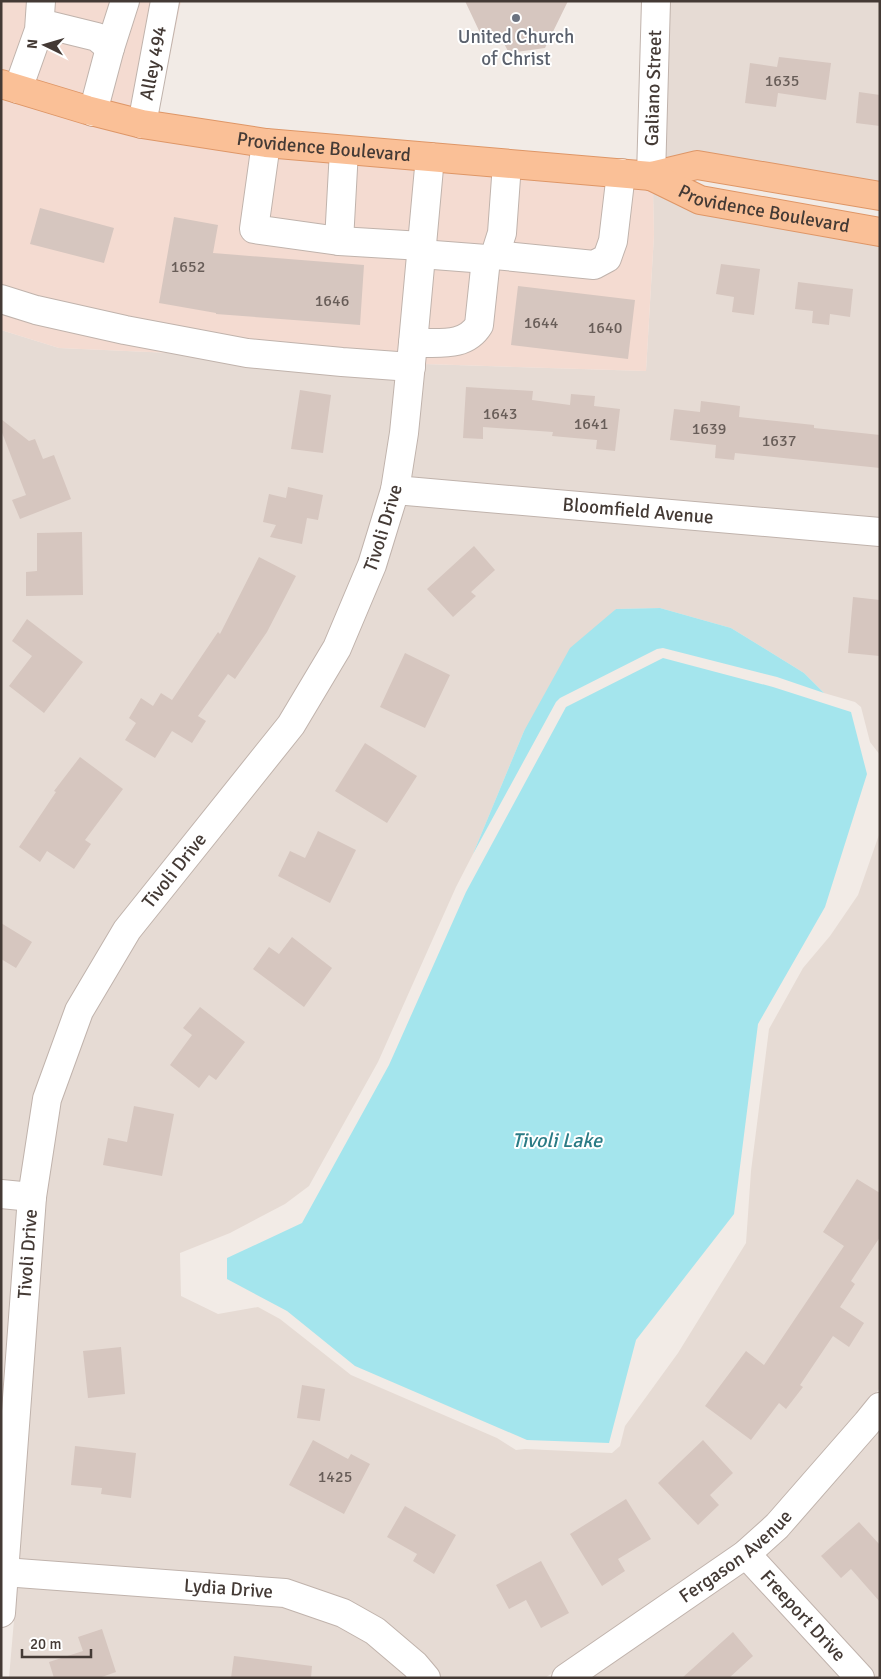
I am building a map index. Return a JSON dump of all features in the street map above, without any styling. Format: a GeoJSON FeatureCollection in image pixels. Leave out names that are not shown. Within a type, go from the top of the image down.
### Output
{"type":"FeatureCollection","features":[{"type":"Feature","properties":{"kind":"main road","name":"Providence Boulevard"},"geometry":{"type":"LineString","coordinates":[[10,86],[93,112],[142,124],[266,143],[651,176],[697,165],[880,196]]}},
{"type":"Feature","properties":{"kind":"main road","name":"Providence Boulevard"},"geometry":{"type":"LineString","coordinates":[[651,176],[700,200],[880,232]]}},
{"type":"Feature","properties":{"kind":"street"},"geometry":{"type":"LineString","coordinates":[[93,112],[125,1]]}},
{"type":"Feature","properties":{"kind":"street","name":"Alley 494"},"geometry":{"type":"LineString","coordinates":[[142,124],[165,1]]}},
{"type":"Feature","properties":{"kind":"street","name":"Galiano Street"},"geometry":{"type":"LineString","coordinates":[[651,176],[656,1]]}},
{"type":"Feature","properties":{"kind":"street"},"geometry":{"type":"LineString","coordinates":[[10,86],[39,30],[40,12],[97,37],[110,48]]}},
{"type":"Feature","properties":{"kind":"street"},"geometry":{"type":"LineString","coordinates":[[266,143],[254,229],[339,241],[491,257],[594,265],[607,258],[612,241],[621,173]]}},
{"type":"Feature","properties":{"kind":"street"},"geometry":{"type":"LineString","coordinates":[[339,241],[344,150]]}},
{"type":"Feature","properties":{"kind":"street","name":"Tivoli Drive"},"geometry":{"type":"LineString","coordinates":[[1,1613],[32,1197],[47,1099],[79,1011],[127,930],[291,725],[337,648],[372,564],[395,490],[404,433],[430,157]]}},
{"type":"Feature","properties":{"kind":"street"},"geometry":{"type":"LineString","coordinates":[[1,300],[125,330],[247,352],[342,362],[412,355],[463,340],[474,334],[479,325],[491,257],[502,233],[506,164]]}},
{"type":"Feature","properties":{"kind":"street","name":"Bloomfield Avenue"},"geometry":{"type":"LineString","coordinates":[[395,490],[880,532]]}},
{"type":"Feature","properties":{"kind":"street"},"geometry":{"type":"LineString","coordinates":[[1,1194],[32,1197]]}},
{"type":"Feature","properties":{"kind":"street","name":"Fergason Avenue"},"geometry":{"type":"LineString","coordinates":[[566,1678],[746,1554],[777,1526],[868,1423],[880,1406]]}},
{"type":"Feature","properties":{"kind":"street","name":"Freeport Drive"},"geometry":{"type":"LineString","coordinates":[[746,1554],[860,1678]]}},
{"type":"Feature","properties":{"kind":"street","name":"Lydia Drive"},"geometry":{"type":"LineString","coordinates":[[4,1572],[285,1593],[343,1613],[375,1631],[415,1665],[426,1678]]}},
{"type":"Feature","properties":{"kind":"shaded area"},"geometry":{"type":"Polygon","coordinates":[[[1,1],[181,1],[158,114],[1,72],[1,1]]]}},
{"type":"Feature","properties":{"kind":"shaded area"},"geometry":{"type":"Polygon","coordinates":[[[670,1],[880,1],[880,184],[665,160],[670,1]]]}},
{"type":"Feature","properties":{"kind":"shaded area"},"geometry":{"type":"Polygon","coordinates":[[[1,96],[415,168],[398,363],[59,348],[1,330],[1,96]]]}},
{"type":"Feature","properties":{"kind":"shaded area"},"geometry":{"type":"Polygon","coordinates":[[[442,170],[641,187],[643,190],[650,188],[653,190],[654,235],[646,371],[425,364],[442,170]]]}},
{"type":"Feature","properties":{"kind":"shaded area"},"geometry":{"type":"Polygon","coordinates":[[[653,190],[880,243],[880,520],[410,480],[424,364],[646,371],[654,235],[653,190]]]}},
{"type":"Feature","properties":{"kind":"shaded area"},"geometry":{"type":"Polygon","coordinates":[[[1,330],[59,348],[398,363],[382,488],[359,561],[325,643],[279,719],[115,923],[21,1184],[1,1182],[1,330]]]}},
{"type":"Feature","properties":{"kind":"shaded area"},"geometry":{"type":"Polygon","coordinates":[[[405,503],[880,543],[880,755],[870,742],[861,707],[855,702],[824,693],[804,673],[731,628],[660,608],[616,609],[524,731],[473,854],[456,887],[378,1062],[309,1186],[285,1204],[230,1233],[180,1253],[181,1296],[218,1314],[258,1307],[280,1319],[351,1375],[497,1438],[516,1450],[612,1453],[620,1446],[625,1426],[678,1353],[746,1243],[751,1171],[769,1029],[803,968],[830,936],[858,895],[880,832],[880,1388],[767,1518],[737,1545],[545,1678],[442,1678],[424,1657],[384,1623],[18,1561],[45,1198],[60,1102],[91,1016],[138,936],[302,731],[405,503]]]}},
{"type":"Feature","properties":{"kind":"shaded area"},"geometry":{"type":"Polygon","coordinates":[[[1,1205],[18,1207],[1,1426],[1,1205]]]}},
{"type":"Feature","properties":{"kind":"shaded area"},"geometry":{"type":"Polygon","coordinates":[[[880,1428],[880,1678],[877,1678],[764,1555],[880,1428]]]}},
{"type":"Feature","properties":{"kind":"shaded area"},"geometry":{"type":"Polygon","coordinates":[[[744,1570],[843,1678],[588,1678],[744,1570]]]}},
{"type":"Feature","properties":{"kind":"shaded area"},"geometry":{"type":"Polygon","coordinates":[[[17,1585],[283,1604],[337,1624],[367,1641],[409,1678],[9,1678],[17,1585]]]}},
{"type":"Feature","properties":{"kind":"water"},"geometry":{"type":"Polygon","coordinates":[[[660,608],[731,628],[804,673],[824,693],[777,677],[663,648],[657,649],[560,698],[556,702],[473,854],[524,731],[570,648],[616,609],[660,608]]]}},
{"type":"Feature","properties":{"kind":"water","name":"Tivoli Lake"},"geometry":{"type":"Polygon","coordinates":[[[663,658],[773,687],[851,712],[867,774],[825,907],[758,1024],[734,1214],[636,1340],[609,1443],[527,1440],[355,1366],[287,1311],[227,1279],[227,1258],[302,1223],[389,1065],[466,892],[566,707],[663,658]]]}},
{"type":"Feature","properties":{"kind":"building","name":"United Church of Christ"},"geometry":{"type":"Polygon","coordinates":[[[465,1],[568,1],[545,48],[509,53],[499,34],[482,37],[465,1]]]}},
{"type":"Feature","properties":{"kind":"building"},"geometry":{"type":"Polygon","coordinates":[[[779,57],[831,63],[826,100],[778,93],[776,107],[745,103],[750,63],[777,67],[779,57]]]}},
{"type":"Feature","properties":{"kind":"building"},"geometry":{"type":"Polygon","coordinates":[[[859,92],[880,95],[880,126],[856,123],[859,92]]]}},
{"type":"Feature","properties":{"kind":"building"},"geometry":{"type":"Polygon","coordinates":[[[40,208],[114,228],[104,263],[30,244],[40,208]]]}},
{"type":"Feature","properties":{"kind":"building"},"geometry":{"type":"Polygon","coordinates":[[[174,217],[218,225],[213,253],[364,265],[360,325],[216,314],[159,303],[174,217]]]}},
{"type":"Feature","properties":{"kind":"building"},"geometry":{"type":"Polygon","coordinates":[[[721,264],[760,269],[754,315],[732,312],[734,297],[716,294],[721,264]]]}},
{"type":"Feature","properties":{"kind":"building"},"geometry":{"type":"Polygon","coordinates":[[[798,282],[853,289],[850,317],[830,314],[829,325],[812,323],[813,311],[795,309],[798,282]]]}},
{"type":"Feature","properties":{"kind":"building"},"geometry":{"type":"Polygon","coordinates":[[[518,286],[635,300],[628,359],[511,345],[518,286]]]}},
{"type":"Feature","properties":{"kind":"building"},"geometry":{"type":"Polygon","coordinates":[[[466,387],[533,391],[532,400],[570,405],[571,394],[595,396],[594,406],[620,409],[615,451],[596,449],[597,440],[552,436],[553,432],[483,427],[483,439],[463,438],[466,387]]]}},
{"type":"Feature","properties":{"kind":"building"},"geometry":{"type":"Polygon","coordinates":[[[300,390],[331,395],[323,453],[291,449],[300,390]]]}},
{"type":"Feature","properties":{"kind":"building"},"geometry":{"type":"Polygon","coordinates":[[[701,401],[740,406],[739,417],[814,425],[814,428],[880,435],[880,468],[735,453],[734,460],[715,458],[716,445],[670,440],[674,409],[700,412],[701,401]]]}},
{"type":"Feature","properties":{"kind":"building"},"geometry":{"type":"Polygon","coordinates":[[[1,419],[29,441],[35,439],[43,459],[54,455],[71,499],[20,519],[12,500],[26,495],[1,430],[1,419]]]}},
{"type":"Feature","properties":{"kind":"building"},"geometry":{"type":"Polygon","coordinates":[[[288,487],[323,495],[318,520],[307,518],[302,544],[270,537],[276,525],[263,522],[269,494],[286,498],[288,487]]]}},
{"type":"Feature","properties":{"kind":"building"},"geometry":{"type":"Polygon","coordinates":[[[82,532],[83,595],[26,596],[26,572],[37,571],[37,533],[82,532]]]}},
{"type":"Feature","properties":{"kind":"building"},"geometry":{"type":"Polygon","coordinates":[[[474,546],[495,570],[471,592],[476,596],[453,617],[427,589],[474,546]]]}},
{"type":"Feature","properties":{"kind":"building"},"geometry":{"type":"Polygon","coordinates":[[[259,557],[296,576],[267,632],[235,679],[228,674],[198,716],[206,721],[192,743],[172,731],[155,758],[125,740],[136,723],[129,718],[141,698],[153,706],[161,693],[172,700],[218,632],[220,634],[259,557]]]}},
{"type":"Feature","properties":{"kind":"building"},"geometry":{"type":"Polygon","coordinates":[[[853,597],[880,600],[880,656],[848,653],[853,597]]]}},
{"type":"Feature","properties":{"kind":"building"},"geometry":{"type":"Polygon","coordinates":[[[27,619],[83,662],[44,713],[9,686],[32,656],[12,641],[27,619]]]}},
{"type":"Feature","properties":{"kind":"building"},"geometry":{"type":"Polygon","coordinates":[[[405,653],[450,675],[425,728],[380,707],[405,653]]]}},
{"type":"Feature","properties":{"kind":"building"},"geometry":{"type":"Polygon","coordinates":[[[365,743],[417,776],[387,823],[335,791],[365,743]]]}},
{"type":"Feature","properties":{"kind":"building"},"geometry":{"type":"Polygon","coordinates":[[[80,757],[123,789],[85,840],[91,844],[74,869],[47,851],[40,862],[19,847],[56,792],[54,791],[80,757]]]}},
{"type":"Feature","properties":{"kind":"building"},"geometry":{"type":"Polygon","coordinates":[[[318,831],[356,850],[330,903],[278,876],[290,851],[305,858],[318,831]]]}},
{"type":"Feature","properties":{"kind":"building"},"geometry":{"type":"Polygon","coordinates":[[[1,923],[32,942],[16,968],[1,959],[1,923]]]}},
{"type":"Feature","properties":{"kind":"building"},"geometry":{"type":"Polygon","coordinates":[[[292,937],[332,968],[304,1007],[253,969],[269,947],[279,954],[292,937]]]}},
{"type":"Feature","properties":{"kind":"building"},"geometry":{"type":"Polygon","coordinates":[[[200,1007],[245,1042],[216,1080],[209,1075],[199,1088],[170,1065],[192,1035],[183,1028],[200,1007]]]}},
{"type":"Feature","properties":{"kind":"building"},"geometry":{"type":"Polygon","coordinates":[[[134,1106],[174,1114],[162,1176],[103,1165],[108,1138],[127,1142],[134,1106]]]}},
{"type":"Feature","properties":{"kind":"building"},"geometry":{"type":"Polygon","coordinates":[[[857,1179],[880,1193],[880,1237],[851,1281],[855,1284],[840,1307],[864,1323],[849,1347],[833,1336],[800,1385],[803,1387],[786,1409],[779,1403],[751,1440],[705,1406],[746,1351],[764,1365],[844,1246],[823,1232],[857,1179]]]}},
{"type":"Feature","properties":{"kind":"building"},"geometry":{"type":"Polygon","coordinates":[[[121,1347],[125,1394],[88,1398],[83,1351],[121,1347]]]}},
{"type":"Feature","properties":{"kind":"building"},"geometry":{"type":"Polygon","coordinates":[[[302,1385],[325,1389],[320,1421],[297,1418],[302,1385]]]}},
{"type":"Feature","properties":{"kind":"building"},"geometry":{"type":"Polygon","coordinates":[[[313,1440],[348,1459],[351,1454],[370,1464],[344,1514],[289,1485],[313,1440]]]}},
{"type":"Feature","properties":{"kind":"building"},"geometry":{"type":"Polygon","coordinates":[[[703,1440],[733,1473],[710,1495],[719,1505],[698,1525],[658,1483],[703,1440]]]}},
{"type":"Feature","properties":{"kind":"building"},"geometry":{"type":"Polygon","coordinates":[[[75,1446],[136,1453],[131,1498],[101,1494],[102,1488],[71,1485],[75,1446]]]}},
{"type":"Feature","properties":{"kind":"building"},"geometry":{"type":"Polygon","coordinates":[[[626,1499],[651,1539],[618,1559],[625,1571],[602,1586],[570,1534],[626,1499]]]}},
{"type":"Feature","properties":{"kind":"building"},"geometry":{"type":"Polygon","coordinates":[[[405,1506],[456,1535],[434,1574],[413,1561],[417,1554],[387,1537],[405,1506]]]}},
{"type":"Feature","properties":{"kind":"building"},"geometry":{"type":"Polygon","coordinates":[[[859,1522],[880,1545],[880,1602],[851,1569],[841,1578],[821,1556],[859,1522]]]}},
{"type":"Feature","properties":{"kind":"building"},"geometry":{"type":"Polygon","coordinates":[[[541,1561],[569,1613],[541,1628],[526,1600],[509,1609],[496,1585],[541,1561]]]}},
{"type":"Feature","properties":{"kind":"building"},"geometry":{"type":"Polygon","coordinates":[[[102,1629],[116,1672],[99,1678],[54,1678],[49,1662],[83,1651],[78,1637],[102,1629]]]}},
{"type":"Feature","properties":{"kind":"building"},"geometry":{"type":"Polygon","coordinates":[[[733,1632],[753,1656],[729,1678],[682,1678],[733,1632]]]}},
{"type":"Feature","properties":{"kind":"building"},"geometry":{"type":"Polygon","coordinates":[[[234,1656],[312,1666],[311,1678],[231,1678],[234,1656]]]}},
{"type":"Feature","properties":{"kind":"place","name":"United Church of Christ"},"geometry":{"type":"Point","coordinates":[516,18]}}]}
